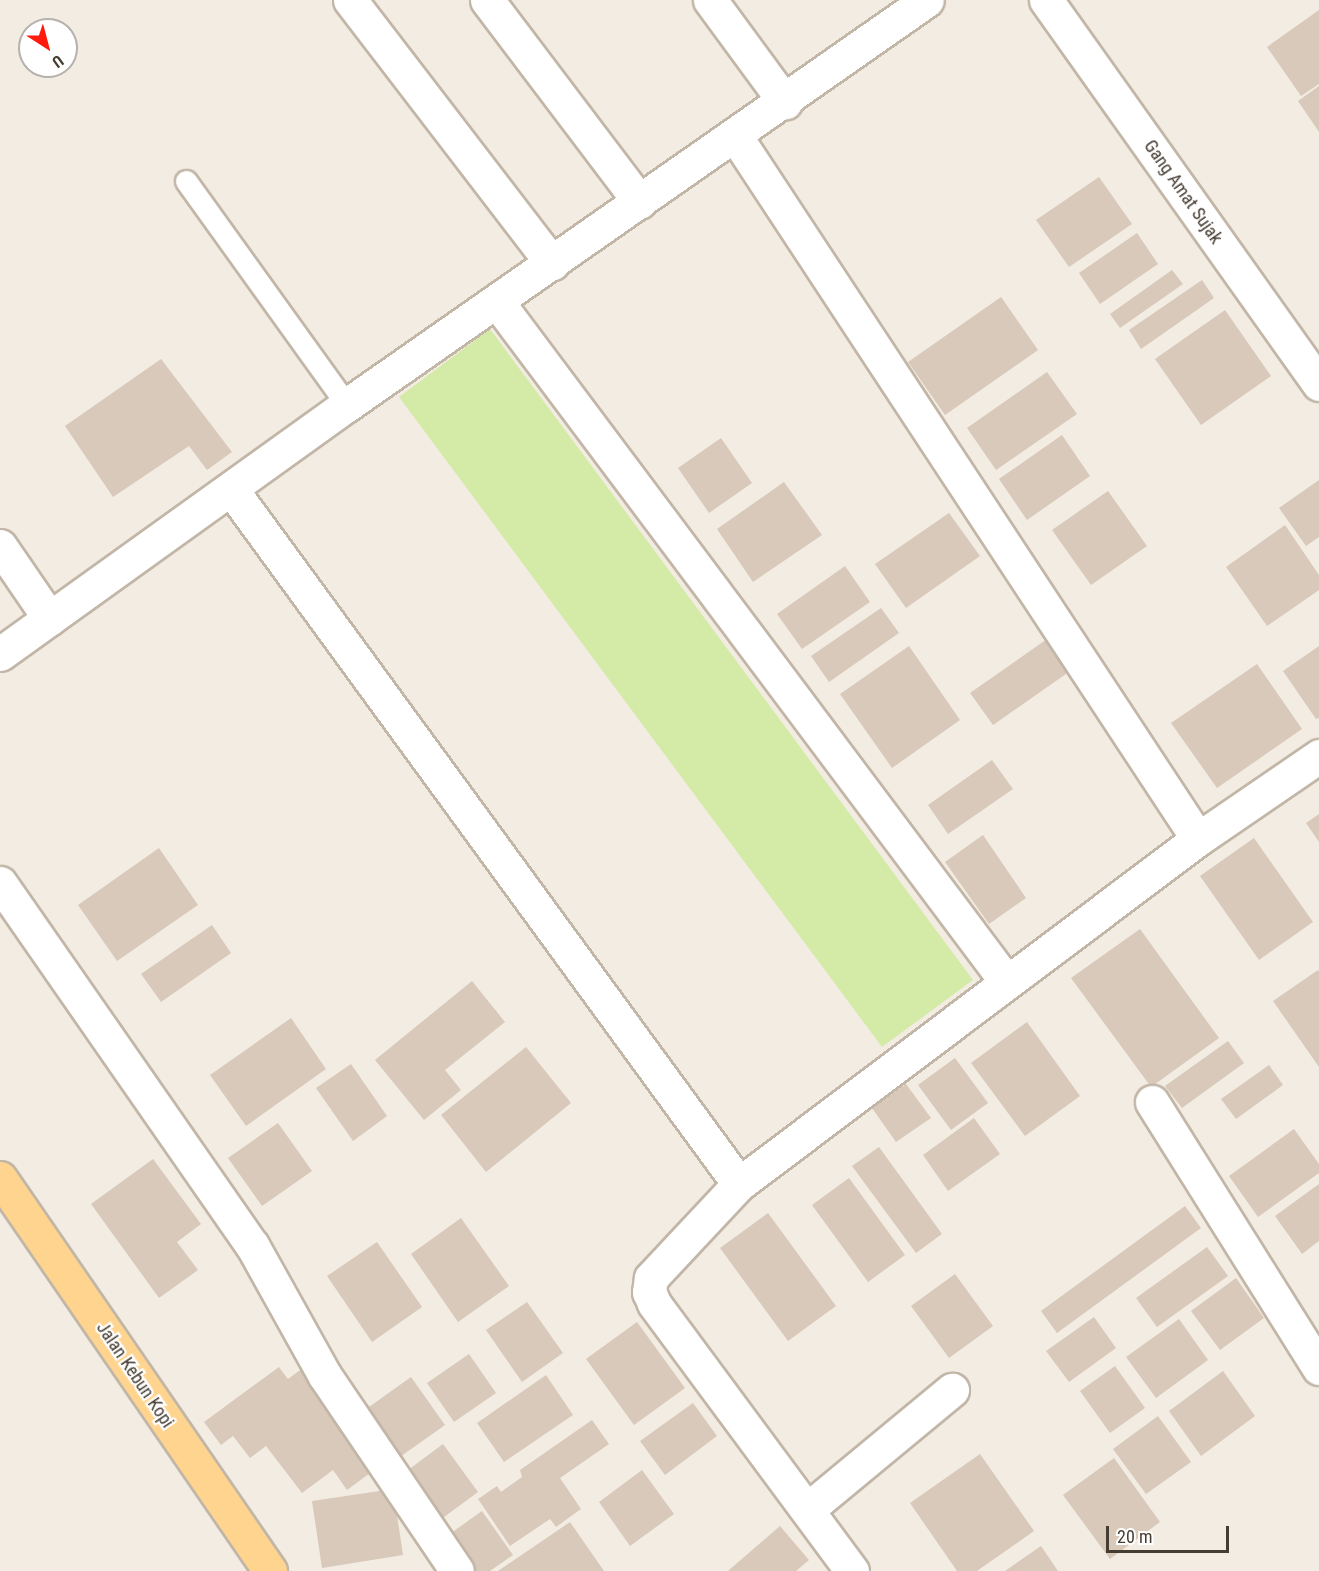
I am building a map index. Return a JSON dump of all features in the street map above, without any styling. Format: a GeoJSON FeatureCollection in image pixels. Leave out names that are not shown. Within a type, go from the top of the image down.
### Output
{"type":"FeatureCollection","features":[{"type":"Feature","properties":{"kind":"main road","name":"Jalan Kebun Kopi"},"geometry":{"type":"LineString","coordinates":[[0,1178],[270,1571]]}},
{"type":"Feature","properties":{"kind":"street"},"geometry":{"type":"LineString","coordinates":[[350,0],[552,263]]}},
{"type":"Feature","properties":{"kind":"street"},"geometry":{"type":"LineString","coordinates":[[487,0],[640,202]]}},
{"type":"Feature","properties":{"kind":"street"},"geometry":{"type":"LineString","coordinates":[[710,0],[785,102]]}},
{"type":"Feature","properties":{"kind":"street"},"geometry":{"type":"LineString","coordinates":[[0,654],[347,405],[736,137],[927,0]]}},
{"type":"Feature","properties":{"kind":"street","name":"Gang Amat Sujak"},"geometry":{"type":"LineString","coordinates":[[1047,0],[1319,384]]}},
{"type":"Feature","properties":{"kind":"street"},"geometry":{"type":"LineString","coordinates":[[736,137],[1198,839]]}},
{"type":"Feature","properties":{"kind":"street"},"geometry":{"type":"LineString","coordinates":[[498,303],[1006,981]]}},
{"type":"Feature","properties":{"kind":"street"},"geometry":{"type":"LineString","coordinates":[[231,489],[739,1184]]}},
{"type":"Feature","properties":{"kind":"street"},"geometry":{"type":"LineString","coordinates":[[0,546],[50,619]]}},
{"type":"Feature","properties":{"kind":"street"},"geometry":{"type":"LineString","coordinates":[[852,1571],[649,1292],[651,1278],[659,1265],[739,1184],[1006,981],[1198,839],[1319,756]]}},
{"type":"Feature","properties":{"kind":"street"},"geometry":{"type":"LineString","coordinates":[[0,883],[252,1245],[325,1376],[457,1571]]}},
{"type":"Feature","properties":{"kind":"street"},"geometry":{"type":"LineString","coordinates":[[1152,1102],[1319,1368]]}},
{"type":"Feature","properties":{"kind":"street"},"geometry":{"type":"LineString","coordinates":[[808,1509],[952,1390]]}},
{"type":"Feature","properties":{"kind":"lane"},"geometry":{"type":"LineString","coordinates":[[186,180],[347,405]]}},
{"type":"Feature","properties":{"kind":"green space"},"geometry":{"type":"Polygon","coordinates":[[[490,329],[973,980],[882,1047],[399,397],[490,329]]]}},
{"type":"Feature","properties":{"kind":"building"},"geometry":{"type":"Polygon","coordinates":[[[1319,10],[1319,84],[1301,96],[1267,47],[1319,10]]]}},
{"type":"Feature","properties":{"kind":"building"},"geometry":{"type":"Polygon","coordinates":[[[1319,86],[1319,132],[1298,101],[1319,86]]]}},
{"type":"Feature","properties":{"kind":"building"},"geometry":{"type":"Polygon","coordinates":[[[1099,177],[1132,224],[1069,267],[1036,220],[1099,177]]]}},
{"type":"Feature","properties":{"kind":"building"},"geometry":{"type":"Polygon","coordinates":[[[1137,233],[1158,264],[1100,304],[1079,273],[1137,233]]]}},
{"type":"Feature","properties":{"kind":"building"},"geometry":{"type":"Polygon","coordinates":[[[1172,270],[1183,284],[1120,328],[1110,314],[1172,270]]]}},
{"type":"Feature","properties":{"kind":"building"},"geometry":{"type":"Polygon","coordinates":[[[1202,280],[1214,298],[1141,349],[1129,330],[1202,280]]]}},
{"type":"Feature","properties":{"kind":"building"},"geometry":{"type":"Polygon","coordinates":[[[1001,297],[1038,350],[945,415],[908,362],[1001,297]]]}},
{"type":"Feature","properties":{"kind":"building"},"geometry":{"type":"Polygon","coordinates":[[[1225,310],[1271,376],[1201,425],[1155,359],[1225,310]]]}},
{"type":"Feature","properties":{"kind":"building"},"geometry":{"type":"Polygon","coordinates":[[[161,359],[232,452],[207,470],[189,446],[113,497],[65,426],[161,359]]]}},
{"type":"Feature","properties":{"kind":"building"},"geometry":{"type":"Polygon","coordinates":[[[1047,372],[1077,414],[996,470],[967,428],[1047,372]]]}},
{"type":"Feature","properties":{"kind":"building"},"geometry":{"type":"Polygon","coordinates":[[[1062,435],[1090,476],[1027,520],[999,479],[1062,435]]]}},
{"type":"Feature","properties":{"kind":"building"},"geometry":{"type":"Polygon","coordinates":[[[721,438],[752,483],[709,513],[678,468],[721,438]]]}},
{"type":"Feature","properties":{"kind":"building"},"geometry":{"type":"Polygon","coordinates":[[[1319,480],[1319,537],[1306,546],[1279,508],[1319,480]]]}},
{"type":"Feature","properties":{"kind":"building"},"geometry":{"type":"Polygon","coordinates":[[[784,482],[822,535],[753,582],[717,529],[784,482]]]}},
{"type":"Feature","properties":{"kind":"building"},"geometry":{"type":"Polygon","coordinates":[[[1108,491],[1147,546],[1091,585],[1052,530],[1108,491]]]}},
{"type":"Feature","properties":{"kind":"building"},"geometry":{"type":"Polygon","coordinates":[[[949,513],[980,556],[906,608],[875,564],[949,513]]]}},
{"type":"Feature","properties":{"kind":"building"},"geometry":{"type":"Polygon","coordinates":[[[1285,525],[1319,575],[1319,590],[1267,626],[1226,567],[1285,525]]]}},
{"type":"Feature","properties":{"kind":"building"},"geometry":{"type":"Polygon","coordinates":[[[845,566],[870,602],[802,649],[777,614],[845,566]]]}},
{"type":"Feature","properties":{"kind":"building"},"geometry":{"type":"Polygon","coordinates":[[[881,608],[899,633],[829,682],[811,656],[881,608]]]}},
{"type":"Feature","properties":{"kind":"building"},"geometry":{"type":"Polygon","coordinates":[[[1050,637],[1073,669],[993,725],[970,693],[1050,637]]]}},
{"type":"Feature","properties":{"kind":"building"},"geometry":{"type":"Polygon","coordinates":[[[909,646],[960,720],[892,768],[840,694],[909,646]]]}},
{"type":"Feature","properties":{"kind":"building"},"geometry":{"type":"Polygon","coordinates":[[[1319,646],[1319,718],[1316,719],[1283,671],[1319,646]]]}},
{"type":"Feature","properties":{"kind":"building"},"geometry":{"type":"Polygon","coordinates":[[[1257,664],[1302,729],[1217,788],[1171,723],[1257,664]]]}},
{"type":"Feature","properties":{"kind":"building"},"geometry":{"type":"Polygon","coordinates":[[[992,760],[1013,789],[948,834],[928,805],[992,760]]]}},
{"type":"Feature","properties":{"kind":"building"},"geometry":{"type":"Polygon","coordinates":[[[1319,814],[1319,842],[1306,823],[1319,814]]]}},
{"type":"Feature","properties":{"kind":"building"},"geometry":{"type":"Polygon","coordinates":[[[983,835],[1026,898],[989,924],[945,862],[983,835]]]}},
{"type":"Feature","properties":{"kind":"building"},"geometry":{"type":"Polygon","coordinates":[[[1254,838],[1313,922],[1259,960],[1200,876],[1254,838]]]}},
{"type":"Feature","properties":{"kind":"building"},"geometry":{"type":"Polygon","coordinates":[[[159,848],[198,905],[117,961],[78,905],[159,848]]]}},
{"type":"Feature","properties":{"kind":"building"},"geometry":{"type":"Polygon","coordinates":[[[212,925],[231,953],[161,1002],[141,974],[212,925]]]}},
{"type":"Feature","properties":{"kind":"building"},"geometry":{"type":"Polygon","coordinates":[[[1140,929],[1219,1038],[1151,1087],[1071,978],[1140,929]]]}},
{"type":"Feature","properties":{"kind":"building"},"geometry":{"type":"Polygon","coordinates":[[[1318,970],[1319,972],[1319,1067],[1273,1001],[1318,970]]]}},
{"type":"Feature","properties":{"kind":"building"},"geometry":{"type":"Polygon","coordinates":[[[472,981],[505,1022],[445,1070],[461,1090],[424,1120],[375,1060],[472,981]]]}},
{"type":"Feature","properties":{"kind":"building"},"geometry":{"type":"Polygon","coordinates":[[[291,1018],[326,1069],[246,1126],[210,1075],[291,1018]]]}},
{"type":"Feature","properties":{"kind":"building"},"geometry":{"type":"Polygon","coordinates":[[[1027,1022],[1080,1096],[1025,1136],[971,1063],[1027,1022]]]}},
{"type":"Feature","properties":{"kind":"building"},"geometry":{"type":"Polygon","coordinates":[[[1228,1041],[1244,1063],[1182,1108],[1165,1086],[1228,1041]]]}},
{"type":"Feature","properties":{"kind":"building"},"geometry":{"type":"Polygon","coordinates":[[[526,1047],[571,1103],[486,1172],[441,1115],[526,1047]]]}},
{"type":"Feature","properties":{"kind":"building"},"geometry":{"type":"Polygon","coordinates":[[[955,1058],[988,1103],[951,1130],[918,1085],[955,1058]]]}},
{"type":"Feature","properties":{"kind":"building"},"geometry":{"type":"Polygon","coordinates":[[[351,1064],[387,1116],[353,1141],[316,1088],[351,1064]]]}},
{"type":"Feature","properties":{"kind":"building"},"geometry":{"type":"Polygon","coordinates":[[[1269,1065],[1283,1085],[1236,1119],[1221,1099],[1269,1065]]]}},
{"type":"Feature","properties":{"kind":"building"},"geometry":{"type":"Polygon","coordinates":[[[906,1084],[931,1118],[896,1142],[872,1108],[906,1084]]]}},
{"type":"Feature","properties":{"kind":"building"},"geometry":{"type":"Polygon","coordinates":[[[974,1118],[1000,1154],[948,1191],[923,1155],[974,1118]]]}},
{"type":"Feature","properties":{"kind":"building"},"geometry":{"type":"Polygon","coordinates":[[[278,1123],[312,1171],[262,1206],[228,1158],[278,1123]]]}},
{"type":"Feature","properties":{"kind":"building"},"geometry":{"type":"Polygon","coordinates":[[[1294,1129],[1319,1164],[1319,1173],[1258,1217],[1229,1176],[1294,1129]]]}},
{"type":"Feature","properties":{"kind":"building"},"geometry":{"type":"Polygon","coordinates":[[[879,1147],[942,1234],[916,1253],[852,1166],[879,1147]]]}},
{"type":"Feature","properties":{"kind":"building"},"geometry":{"type":"Polygon","coordinates":[[[153,1159],[201,1224],[177,1242],[198,1270],[159,1298],[91,1204],[153,1159]]]}},
{"type":"Feature","properties":{"kind":"building"},"geometry":{"type":"Polygon","coordinates":[[[849,1178],[905,1255],[868,1282],[812,1205],[849,1178]]]}},
{"type":"Feature","properties":{"kind":"building"},"geometry":{"type":"Polygon","coordinates":[[[1319,1184],[1319,1241],[1302,1254],[1275,1216],[1319,1184]]]}},
{"type":"Feature","properties":{"kind":"building"},"geometry":{"type":"Polygon","coordinates":[[[1185,1206],[1201,1228],[1057,1333],[1041,1311],[1185,1206]]]}},
{"type":"Feature","properties":{"kind":"building"},"geometry":{"type":"Polygon","coordinates":[[[768,1213],[836,1306],[788,1341],[720,1248],[768,1213]]]}},
{"type":"Feature","properties":{"kind":"building"},"geometry":{"type":"Polygon","coordinates":[[[461,1218],[509,1286],[458,1322],[411,1254],[461,1218]]]}},
{"type":"Feature","properties":{"kind":"building"},"geometry":{"type":"Polygon","coordinates":[[[377,1242],[422,1307],[372,1342],[327,1276],[377,1242]]]}},
{"type":"Feature","properties":{"kind":"building"},"geometry":{"type":"Polygon","coordinates":[[[1207,1247],[1228,1276],[1157,1327],[1136,1298],[1207,1247]]]}},
{"type":"Feature","properties":{"kind":"building"},"geometry":{"type":"Polygon","coordinates":[[[955,1274],[993,1326],[949,1358],[911,1306],[955,1274]]]}},
{"type":"Feature","properties":{"kind":"building"},"geometry":{"type":"Polygon","coordinates":[[[1236,1278],[1264,1318],[1220,1350],[1191,1311],[1236,1278]]]}},
{"type":"Feature","properties":{"kind":"building"},"geometry":{"type":"Polygon","coordinates":[[[527,1302],[563,1353],[522,1382],[486,1330],[527,1302]]]}},
{"type":"Feature","properties":{"kind":"building"},"geometry":{"type":"Polygon","coordinates":[[[1094,1317],[1116,1348],[1069,1382],[1046,1351],[1094,1317]]]}},
{"type":"Feature","properties":{"kind":"building"},"geometry":{"type":"Polygon","coordinates":[[[1179,1319],[1208,1360],[1156,1398],[1126,1357],[1179,1319]]]}},
{"type":"Feature","properties":{"kind":"building"},"geometry":{"type":"Polygon","coordinates":[[[637,1322],[685,1388],[634,1425],[586,1359],[637,1322]]]}},
{"type":"Feature","properties":{"kind":"building"},"geometry":{"type":"Polygon","coordinates":[[[469,1354],[496,1393],[454,1422],[427,1383],[469,1354]]]}},
{"type":"Feature","properties":{"kind":"building"},"geometry":{"type":"Polygon","coordinates":[[[307,1365],[381,1465],[347,1490],[333,1470],[302,1493],[266,1446],[250,1458],[233,1436],[221,1445],[204,1422],[279,1367],[288,1379],[307,1365]]]}},
{"type":"Feature","properties":{"kind":"building"},"geometry":{"type":"Polygon","coordinates":[[[1115,1366],[1145,1408],[1110,1433],[1080,1391],[1115,1366]]]}},
{"type":"Feature","properties":{"kind":"building"},"geometry":{"type":"Polygon","coordinates":[[[1223,1371],[1255,1416],[1201,1456],[1169,1411],[1223,1371]]]}},
{"type":"Feature","properties":{"kind":"building"},"geometry":{"type":"Polygon","coordinates":[[[546,1375],[573,1415],[504,1462],[477,1423],[546,1375]]]}},
{"type":"Feature","properties":{"kind":"building"},"geometry":{"type":"Polygon","coordinates":[[[411,1377],[445,1425],[397,1459],[362,1412],[411,1377]]]}},
{"type":"Feature","properties":{"kind":"building"},"geometry":{"type":"Polygon","coordinates":[[[693,1403],[717,1436],[665,1475],[640,1441],[693,1403]]]}},
{"type":"Feature","properties":{"kind":"building"},"geometry":{"type":"Polygon","coordinates":[[[1158,1416],[1191,1462],[1146,1494],[1113,1449],[1158,1416]]]}},
{"type":"Feature","properties":{"kind":"building"},"geometry":{"type":"Polygon","coordinates":[[[592,1420],[609,1444],[560,1478],[581,1509],[556,1527],[550,1519],[510,1546],[478,1499],[497,1486],[501,1492],[522,1477],[520,1470],[592,1420]]]}},
{"type":"Feature","properties":{"kind":"building"},"geometry":{"type":"Polygon","coordinates":[[[443,1444],[478,1492],[440,1520],[404,1473],[443,1444]]]}},
{"type":"Feature","properties":{"kind":"building"},"geometry":{"type":"Polygon","coordinates":[[[980,1454],[1034,1531],[977,1571],[957,1571],[910,1503],[980,1454]]]}},
{"type":"Feature","properties":{"kind":"building"},"geometry":{"type":"Polygon","coordinates":[[[1114,1458],[1160,1522],[1110,1559],[1063,1495],[1114,1458]]]}},
{"type":"Feature","properties":{"kind":"building"},"geometry":{"type":"Polygon","coordinates":[[[642,1470],[674,1514],[630,1546],[599,1502],[642,1470]]]}},
{"type":"Feature","properties":{"kind":"building"},"geometry":{"type":"Polygon","coordinates":[[[393,1489],[403,1555],[322,1568],[312,1501],[393,1489]]]}},
{"type":"Feature","properties":{"kind":"building"},"geometry":{"type":"Polygon","coordinates":[[[482,1511],[513,1555],[490,1571],[467,1571],[444,1538],[482,1511]]]}},
{"type":"Feature","properties":{"kind":"building"},"geometry":{"type":"Polygon","coordinates":[[[570,1522],[604,1571],[498,1571],[570,1522]]]}},
{"type":"Feature","properties":{"kind":"building"},"geometry":{"type":"Polygon","coordinates":[[[780,1526],[809,1560],[796,1571],[728,1571],[780,1526]]]}},
{"type":"Feature","properties":{"kind":"building"},"geometry":{"type":"Polygon","coordinates":[[[1041,1546],[1058,1571],[1005,1571],[1041,1546]]]}}]}
